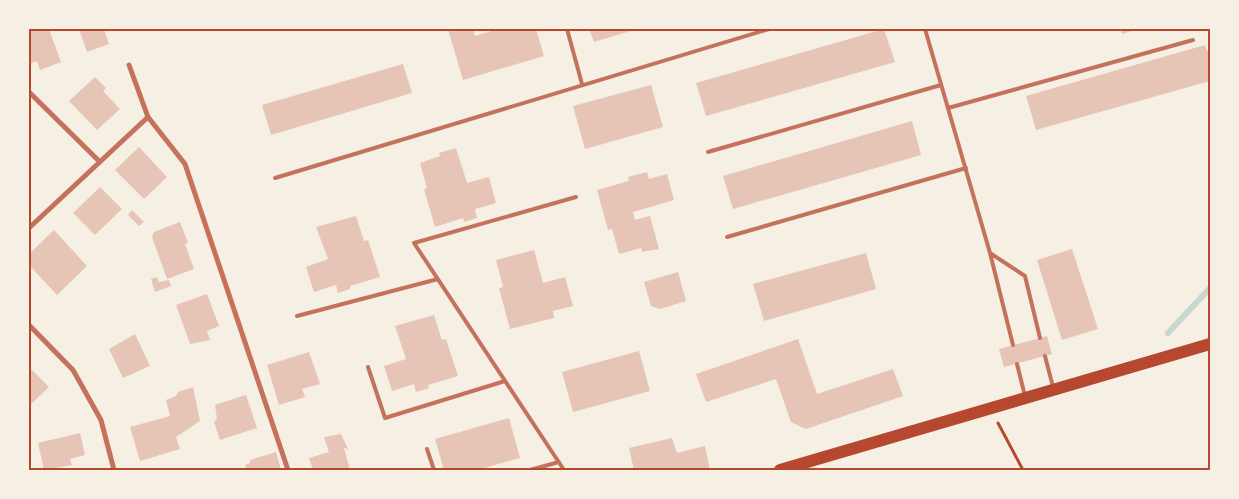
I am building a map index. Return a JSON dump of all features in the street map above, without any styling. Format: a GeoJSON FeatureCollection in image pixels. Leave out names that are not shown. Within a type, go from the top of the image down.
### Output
{"type":"FeatureCollection","features":[{"type":"Feature","properties":{"kind":"main road"},"geometry":{"type":"LineString","coordinates":[[780,470],[1210,344]]}},
{"type":"Feature","properties":{"kind":"street"},"geometry":{"type":"LineString","coordinates":[[129,65],[148,117],[185,164],[288,470]]}},
{"type":"Feature","properties":{"kind":"street"},"geometry":{"type":"LineString","coordinates":[[29,92],[100,162]]}},
{"type":"Feature","properties":{"kind":"street"},"geometry":{"type":"LineString","coordinates":[[29,228],[148,117]]}},
{"type":"Feature","properties":{"kind":"street"},"geometry":{"type":"LineString","coordinates":[[29,325],[73,370],[101,420],[114,470]]}},
{"type":"Feature","properties":{"kind":"lane"},"geometry":{"type":"LineString","coordinates":[[567,29],[582,84]]}},
{"type":"Feature","properties":{"kind":"lane"},"geometry":{"type":"LineString","coordinates":[[275,178],[769,29]]}},
{"type":"Feature","properties":{"kind":"lane"},"geometry":{"type":"LineString","coordinates":[[925,29],[990,253],[1013,345]]}},
{"type":"Feature","properties":{"kind":"lane"},"geometry":{"type":"LineString","coordinates":[[948,108],[1192,40]]}},
{"type":"Feature","properties":{"kind":"lane"},"geometry":{"type":"LineString","coordinates":[[708,152],[941,85]]}},
{"type":"Feature","properties":{"kind":"lane"},"geometry":{"type":"LineString","coordinates":[[727,237],[966,168]]}},
{"type":"Feature","properties":{"kind":"lane"},"geometry":{"type":"LineString","coordinates":[[564,470],[414,243],[576,197]]}},
{"type":"Feature","properties":{"kind":"lane"},"geometry":{"type":"LineString","coordinates":[[990,253],[1025,276],[1040,338]]}},
{"type":"Feature","properties":{"kind":"lane"},"geometry":{"type":"LineString","coordinates":[[297,316],[438,279]]}},
{"type":"Feature","properties":{"kind":"lane"},"geometry":{"type":"LineString","coordinates":[[1045,356],[1053,389]]}},
{"type":"Feature","properties":{"kind":"lane"},"geometry":{"type":"LineString","coordinates":[[1017,364],[1025,397]]}},
{"type":"Feature","properties":{"kind":"lane"},"geometry":{"type":"LineString","coordinates":[[368,367],[385,418],[505,381]]}},
{"type":"Feature","properties":{"kind":"lane"},"geometry":{"type":"LineString","coordinates":[[427,449],[434,470]]}},
{"type":"Feature","properties":{"kind":"lane"},"geometry":{"type":"LineString","coordinates":[[530,470],[559,462]]}},
{"type":"Feature","properties":{"kind":"path"},"geometry":{"type":"LineString","coordinates":[[989,408],[1023,470]]}},
{"type":"Feature","properties":{"kind":"building"},"geometry":{"type":"Polygon","coordinates":[[[29,29],[49,29],[61,62],[40,70],[37,61],[29,64],[29,29]]]}},
{"type":"Feature","properties":{"kind":"building"},"geometry":{"type":"Polygon","coordinates":[[[79,29],[104,29],[109,44],[87,52],[79,29]]]}},
{"type":"Feature","properties":{"kind":"building"},"geometry":{"type":"Polygon","coordinates":[[[448,29],[473,29],[475,36],[498,29],[536,29],[544,56],[463,80],[448,29]]]}},
{"type":"Feature","properties":{"kind":"building"},"geometry":{"type":"Polygon","coordinates":[[[589,29],[637,29],[594,42],[589,29]]]}},
{"type":"Feature","properties":{"kind":"building"},"geometry":{"type":"Polygon","coordinates":[[[884,29],[895,62],[706,116],[696,83],[884,29]]]}},
{"type":"Feature","properties":{"kind":"building"},"geometry":{"type":"Polygon","coordinates":[[[1120,29],[1138,29],[1122,34],[1120,29]]]}},
{"type":"Feature","properties":{"kind":"building"},"geometry":{"type":"Polygon","coordinates":[[[1205,45],[1207,51],[1210,50],[1210,81],[1036,130],[1026,96],[1205,45]]]}},
{"type":"Feature","properties":{"kind":"building"},"geometry":{"type":"Polygon","coordinates":[[[403,64],[412,93],[271,135],[262,105],[403,64]]]}},
{"type":"Feature","properties":{"kind":"building"},"geometry":{"type":"Polygon","coordinates":[[[95,77],[106,88],[103,91],[120,109],[97,130],[69,101],[95,77]]]}},
{"type":"Feature","properties":{"kind":"building"},"geometry":{"type":"Polygon","coordinates":[[[651,85],[663,127],[585,149],[573,106],[651,85]]]}},
{"type":"Feature","properties":{"kind":"building"},"geometry":{"type":"Polygon","coordinates":[[[912,121],[921,155],[733,209],[723,176],[912,121]]]}},
{"type":"Feature","properties":{"kind":"building"},"geometry":{"type":"Polygon","coordinates":[[[139,147],[167,177],[144,199],[115,170],[139,147]]]}},
{"type":"Feature","properties":{"kind":"building"},"geometry":{"type":"Polygon","coordinates":[[[456,148],[467,183],[489,177],[496,203],[475,209],[477,218],[464,222],[463,218],[435,227],[424,189],[427,188],[420,163],[440,156],[439,153],[456,148]]]}},
{"type":"Feature","properties":{"kind":"building"},"geometry":{"type":"Polygon","coordinates":[[[647,172],[649,179],[667,174],[674,200],[633,212],[635,220],[650,216],[659,249],[642,252],[641,248],[619,254],[612,229],[608,230],[597,190],[629,181],[628,177],[647,172]]]}},
{"type":"Feature","properties":{"kind":"building"},"geometry":{"type":"Polygon","coordinates":[[[100,187],[122,209],[95,235],[73,213],[100,187]]]}},
{"type":"Feature","properties":{"kind":"building"},"geometry":{"type":"Polygon","coordinates":[[[132,210],[144,222],[139,226],[128,215],[132,210]]]}},
{"type":"Feature","properties":{"kind":"building"},"geometry":{"type":"Polygon","coordinates":[[[356,216],[364,241],[368,240],[380,277],[350,286],[350,289],[338,293],[336,285],[314,292],[306,267],[328,259],[316,227],[356,216]]]}},
{"type":"Feature","properties":{"kind":"building"},"geometry":{"type":"Polygon","coordinates":[[[180,222],[188,243],[185,244],[194,269],[167,279],[152,237],[154,232],[180,222]]]}},
{"type":"Feature","properties":{"kind":"building"},"geometry":{"type":"Polygon","coordinates":[[[54,230],[87,266],[57,295],[29,265],[29,254],[54,230]]]}},
{"type":"Feature","properties":{"kind":"building"},"geometry":{"type":"Polygon","coordinates":[[[1072,249],[1098,329],[1062,340],[1037,260],[1072,249]]]}},
{"type":"Feature","properties":{"kind":"building"},"geometry":{"type":"Polygon","coordinates":[[[534,250],[543,283],[565,277],[573,306],[553,311],[554,318],[510,329],[499,288],[503,287],[496,260],[534,250]]]}},
{"type":"Feature","properties":{"kind":"building"},"geometry":{"type":"Polygon","coordinates":[[[866,253],[876,289],[764,321],[753,284],[866,253]]]}},
{"type":"Feature","properties":{"kind":"building"},"geometry":{"type":"Polygon","coordinates":[[[678,272],[686,301],[660,309],[651,306],[644,282],[678,272]]]}},
{"type":"Feature","properties":{"kind":"building"},"geometry":{"type":"Polygon","coordinates":[[[157,277],[159,282],[169,280],[171,286],[155,292],[151,279],[157,277]]]}},
{"type":"Feature","properties":{"kind":"building"},"geometry":{"type":"Polygon","coordinates":[[[207,294],[219,326],[207,331],[210,340],[190,344],[176,305],[207,294]]]}},
{"type":"Feature","properties":{"kind":"building"},"geometry":{"type":"Polygon","coordinates":[[[434,315],[442,340],[446,339],[458,376],[428,385],[429,388],[416,392],[414,384],[392,391],[384,366],[406,359],[395,326],[434,315]]]}},
{"type":"Feature","properties":{"kind":"building"},"geometry":{"type":"Polygon","coordinates":[[[135,334],[150,366],[123,378],[109,349],[135,334]]]}},
{"type":"Feature","properties":{"kind":"building"},"geometry":{"type":"Polygon","coordinates":[[[1047,336],[1052,354],[1004,367],[999,349],[1047,336]]]}},
{"type":"Feature","properties":{"kind":"building"},"geometry":{"type":"Polygon","coordinates":[[[798,339],[817,394],[893,369],[903,396],[806,429],[791,422],[776,379],[706,402],[696,374],[798,339]]]}},
{"type":"Feature","properties":{"kind":"building"},"geometry":{"type":"Polygon","coordinates":[[[639,351],[650,391],[573,412],[562,372],[639,351]]]}},
{"type":"Feature","properties":{"kind":"building"},"geometry":{"type":"Polygon","coordinates":[[[309,352],[320,384],[302,389],[305,397],[279,405],[267,365],[309,352]]]}},
{"type":"Feature","properties":{"kind":"building"},"geometry":{"type":"Polygon","coordinates":[[[29,367],[49,387],[29,406],[29,367]]]}},
{"type":"Feature","properties":{"kind":"building"},"geometry":{"type":"Polygon","coordinates":[[[193,387],[200,421],[176,437],[180,449],[140,461],[130,427],[170,416],[166,400],[176,396],[178,392],[193,387]]]}},
{"type":"Feature","properties":{"kind":"building"},"geometry":{"type":"Polygon","coordinates":[[[246,395],[257,428],[220,440],[214,422],[217,419],[215,405],[246,395]]]}},
{"type":"Feature","properties":{"kind":"building"},"geometry":{"type":"Polygon","coordinates":[[[509,418],[520,458],[477,470],[444,470],[435,439],[509,418]]]}},
{"type":"Feature","properties":{"kind":"building"},"geometry":{"type":"Polygon","coordinates":[[[80,433],[85,455],[70,459],[72,465],[44,470],[38,443],[80,433]]]}},
{"type":"Feature","properties":{"kind":"building"},"geometry":{"type":"Polygon","coordinates":[[[341,434],[348,449],[344,448],[350,470],[313,470],[309,458],[329,452],[324,437],[341,434]]]}},
{"type":"Feature","properties":{"kind":"building"},"geometry":{"type":"Polygon","coordinates":[[[672,438],[677,453],[705,446],[710,470],[634,470],[629,448],[672,438]]]}},
{"type":"Feature","properties":{"kind":"building"},"geometry":{"type":"Polygon","coordinates":[[[276,452],[281,470],[247,470],[245,465],[250,463],[250,460],[276,452]]]}},
{"type":"Feature","properties":{"kind":"waterway"},"geometry":{"type":"LineString","coordinates":[[1168,333],[1210,288]]}}]}
